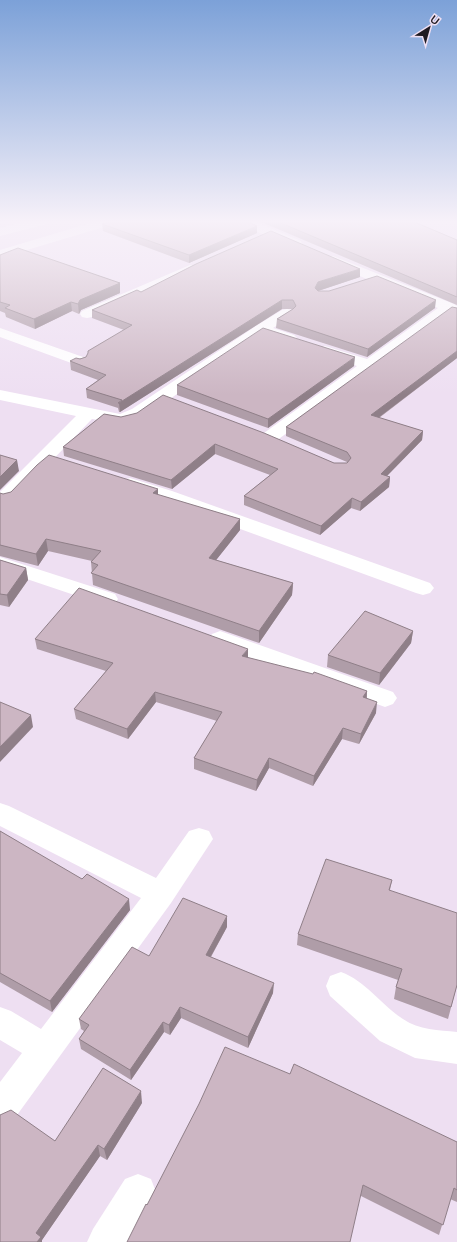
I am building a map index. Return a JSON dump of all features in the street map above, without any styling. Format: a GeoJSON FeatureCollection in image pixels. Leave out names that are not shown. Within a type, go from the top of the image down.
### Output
{"type":"FeatureCollection","features":[{"type":"Feature","properties":{"kind":"street"},"geometry":{"type":"LineString","coordinates":[[87,314],[166,279]]}},
{"type":"Feature","properties":{"kind":"street"},"geometry":{"type":"LineString","coordinates":[[357,283],[370,279]]}},
{"type":"Feature","properties":{"kind":"street"},"geometry":{"type":"LineString","coordinates":[[381,279],[453,309]]}},
{"type":"Feature","properties":{"kind":"street"},"geometry":{"type":"LineString","coordinates":[[270,437],[368,365],[453,309]]}},
{"type":"Feature","properties":{"kind":"street"},"geometry":{"type":"LineString","coordinates":[[0,395],[87,414],[113,418],[126,418],[138,413],[287,312]]}},
{"type":"Feature","properties":{"kind":"street"},"geometry":{"type":"LineString","coordinates":[[261,329],[368,365]]}},
{"type":"Feature","properties":{"kind":"street"},"geometry":{"type":"LineString","coordinates":[[0,332],[80,362]]}},
{"type":"Feature","properties":{"kind":"street"},"geometry":{"type":"LineString","coordinates":[[162,396],[184,404]]}},
{"type":"Feature","properties":{"kind":"street"},"geometry":{"type":"LineString","coordinates":[[5,498],[87,414]]}},
{"type":"Feature","properties":{"kind":"street"},"geometry":{"type":"LineString","coordinates":[[45,457],[67,464]]}},
{"type":"Feature","properties":{"kind":"street"},"geometry":{"type":"LineString","coordinates":[[112,478],[165,495],[422,588]]}},
{"type":"Feature","properties":{"kind":"street"},"geometry":{"type":"LineString","coordinates":[[0,563],[37,574],[126,606]]}},
{"type":"Feature","properties":{"kind":"street"},"geometry":{"type":"LineString","coordinates":[[200,632],[385,698]]}},
{"type":"Feature","properties":{"kind":"street"},"geometry":{"type":"LineString","coordinates":[[0,814],[161,894]]}},
{"type":"Feature","properties":{"kind":"street"},"geometry":{"type":"LineString","coordinates":[[0,1110],[161,894],[199,839]]}},
{"type":"Feature","properties":{"kind":"street"},"geometry":{"type":"LineString","coordinates":[[341,986],[391,1030],[415,1042],[457,1048]]}},
{"type":"Feature","properties":{"kind":"street"},"geometry":{"type":"LineString","coordinates":[[0,1022],[45,1049]]}},
{"type":"Feature","properties":{"kind":"street"},"geometry":{"type":"LineString","coordinates":[[106,1242],[138,1192]]}},
{"type":"Feature","properties":{"kind":"building"},"geometry":{"type":"Polygon","coordinates":[[[0,279],[108,279],[120,283],[80,300],[78,304],[71,302],[34,319],[5,308],[10,305],[0,302],[0,279]]]}},
{"type":"Feature","properties":{"kind":"building"},"geometry":{"type":"Polygon","coordinates":[[[167,279],[328,279],[318,282],[315,288],[318,291],[329,291],[368,279],[384,279],[436,300],[368,349],[277,319],[296,306],[293,300],[282,300],[118,403],[122,400],[86,389],[106,375],[70,361],[76,358],[80,359],[86,357],[88,351],[132,325],[92,310],[137,290],[141,292],[167,279]]]}},
{"type":"Feature","properties":{"kind":"building"},"geometry":{"type":"Polygon","coordinates":[[[414,279],[457,279],[457,297],[414,279]]]}},
{"type":"Feature","properties":{"kind":"building"},"geometry":{"type":"Polygon","coordinates":[[[452,307],[457,308],[457,351],[371,415],[423,431],[381,474],[390,477],[361,502],[352,498],[321,526],[244,496],[278,469],[215,444],[171,480],[63,447],[104,414],[121,417],[137,413],[163,395],[264,433],[334,463],[347,463],[351,458],[347,452],[286,427],[452,307]]]}},
{"type":"Feature","properties":{"kind":"building"},"geometry":{"type":"Polygon","coordinates":[[[263,328],[355,357],[268,419],[177,385],[263,328]]]}},
{"type":"Feature","properties":{"kind":"building"},"geometry":{"type":"Polygon","coordinates":[[[0,455],[17,460],[0,477],[0,455]]]}},
{"type":"Feature","properties":{"kind":"building"},"geometry":{"type":"Polygon","coordinates":[[[49,455],[158,489],[153,493],[240,519],[209,558],[293,583],[259,631],[91,573],[98,565],[91,562],[101,551],[46,539],[36,554],[0,545],[0,493],[3,494],[11,492],[37,465],[49,455]]]}},
{"type":"Feature","properties":{"kind":"building"},"geometry":{"type":"Polygon","coordinates":[[[0,560],[26,568],[7,595],[0,594],[0,560]]]}},
{"type":"Feature","properties":{"kind":"building"},"geometry":{"type":"Polygon","coordinates":[[[79,588],[248,649],[242,656],[313,674],[314,672],[367,691],[363,697],[377,702],[361,734],[343,728],[314,776],[269,758],[257,780],[194,758],[222,712],[155,692],[127,729],[74,709],[113,663],[35,639],[79,588]]]}},
{"type":"Feature","properties":{"kind":"building"},"geometry":{"type":"Polygon","coordinates":[[[365,611],[413,631],[380,673],[328,655],[365,611]]]}},
{"type":"Feature","properties":{"kind":"building"},"geometry":{"type":"Polygon","coordinates":[[[0,702],[31,715],[0,747],[0,702]]]}},
{"type":"Feature","properties":{"kind":"building"},"geometry":{"type":"Polygon","coordinates":[[[0,831],[82,879],[87,874],[129,899],[50,1001],[0,973],[0,831]]]}},
{"type":"Feature","properties":{"kind":"building"},"geometry":{"type":"Polygon","coordinates":[[[326,859],[392,880],[389,890],[457,913],[457,985],[451,1007],[396,987],[402,969],[298,934],[326,859]]]}},
{"type":"Feature","properties":{"kind":"building"},"geometry":{"type":"Polygon","coordinates":[[[183,898],[227,916],[206,955],[274,983],[248,1037],[180,1007],[169,1025],[163,1022],[130,1070],[79,1039],[89,1025],[79,1019],[132,947],[149,956],[183,898]]]}},
{"type":"Feature","properties":{"kind":"building"},"geometry":{"type":"Polygon","coordinates":[[[225,1047],[290,1074],[294,1064],[457,1142],[457,1190],[454,1188],[443,1225],[363,1185],[350,1242],[127,1242],[199,1104],[225,1047]]]}},
{"type":"Feature","properties":{"kind":"building"},"geometry":{"type":"Polygon","coordinates":[[[103,1068],[141,1091],[104,1149],[98,1145],[36,1233],[41,1237],[37,1242],[0,1242],[0,1115],[11,1110],[55,1141],[103,1068]]]}}]}
